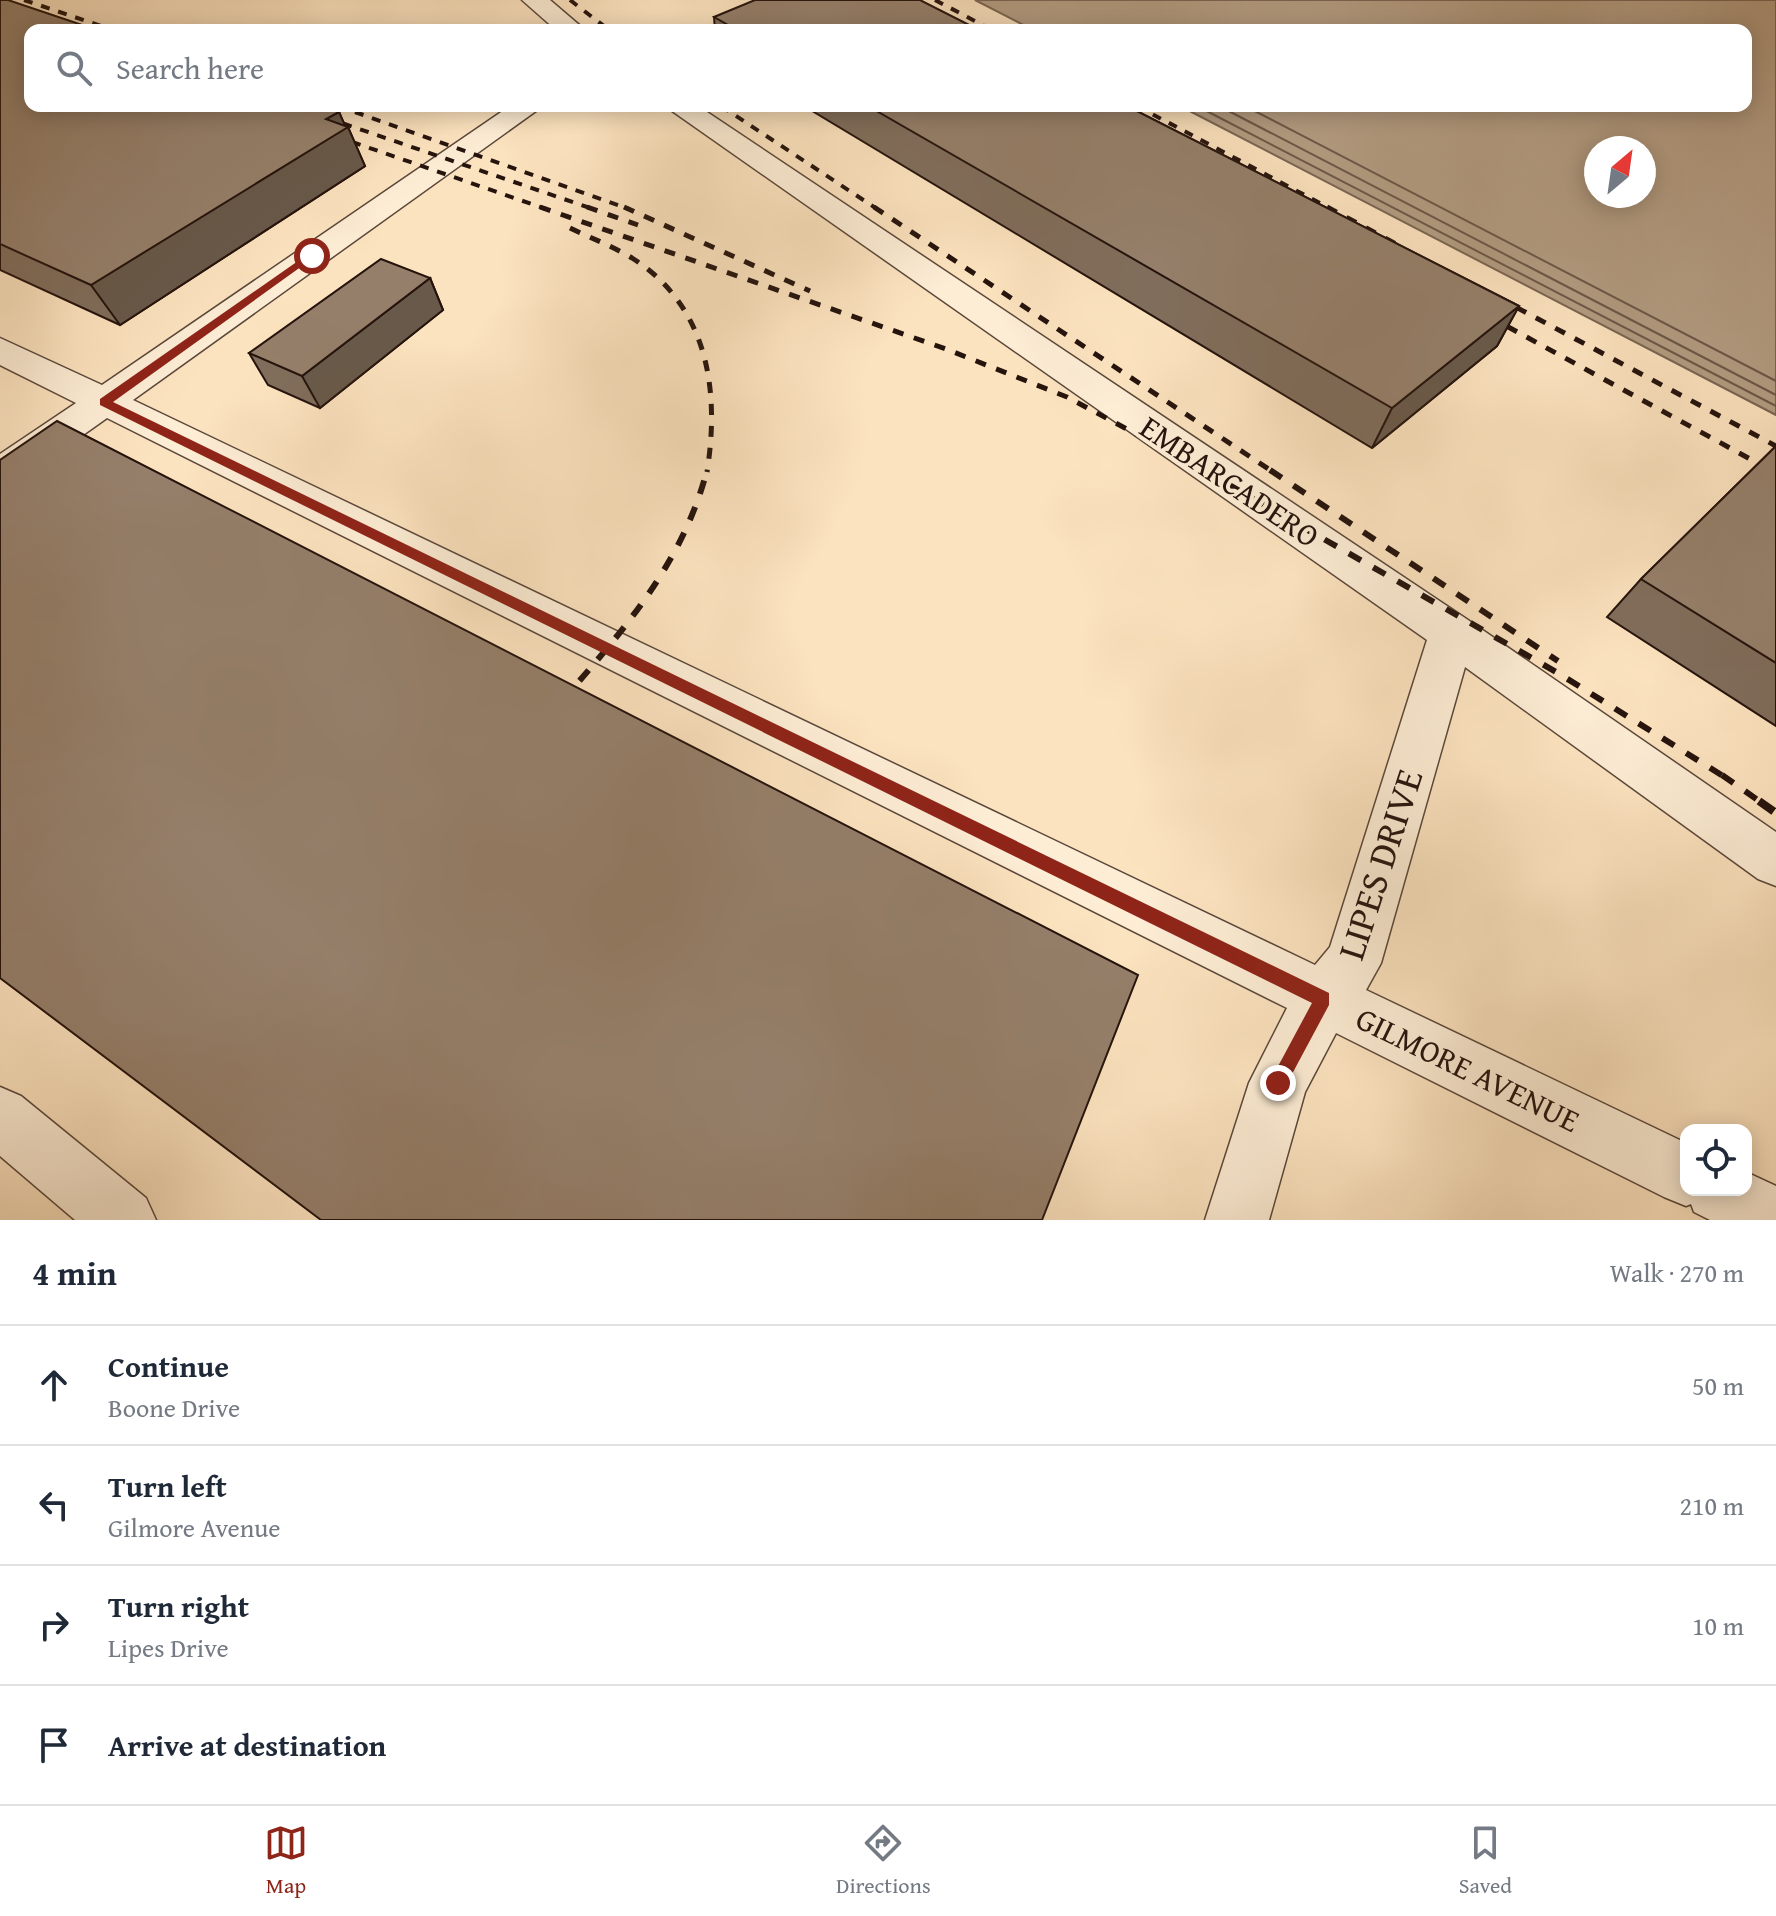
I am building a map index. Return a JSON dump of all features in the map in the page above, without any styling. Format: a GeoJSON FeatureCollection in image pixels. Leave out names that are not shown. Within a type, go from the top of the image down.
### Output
{"type":"FeatureCollection","features":[{"type":"Feature","properties":{"kind":"street"},"geometry":{"type":"LineString","coordinates":[[534,0],[564,24]]}},
{"type":"Feature","properties":{"kind":"street"},"geometry":{"type":"LineString","coordinates":[[0,474],[520,112]]}},
{"type":"Feature","properties":{"kind":"street","name":"EMBARCADERO"},"geometry":{"type":"LineString","coordinates":[[688,112],[1452,633],[1776,862]]}},
{"type":"Feature","properties":{"kind":"street","name":"GILMORE AVENUE"},"geometry":{"type":"LineString","coordinates":[[0,350],[1680,1172]]}},
{"type":"Feature","properties":{"kind":"street","name":"LIPES DRIVE"},"geometry":{"type":"LineString","coordinates":[[1237,1220],[1278,1083],[1323,999],[1353,963],[1452,633]]}},
{"type":"Feature","properties":{"kind":"street"},"geometry":{"type":"LineString","coordinates":[[0,1117],[124,1220]]}},
{"type":"Feature","properties":{"kind":"street"},"geometry":{"type":"LineString","coordinates":[[1728,1196],[1776,1219]]}},
{"type":"Feature","properties":{"kind":"water"},"geometry":{"type":"Polygon","coordinates":[[[975,0],[1776,0],[1776,415],[1192,112],[1752,112],[1752,24],[1021,24],[975,0]]]}},
{"type":"Feature","properties":{"kind":"building"},"geometry":{"type":"Polygon","coordinates":[[[0,0],[79,24],[24,24],[24,112],[339,112],[326,119],[348,127],[91,285],[0,244],[0,0]]]}},
{"type":"Feature","properties":{"kind":"building"},"geometry":{"type":"Polygon","coordinates":[[[755,0],[920,0],[967,24],[726,24],[714,17],[755,0]]]}},
{"type":"Feature","properties":{"kind":"building"},"geometry":{"type":"Polygon","coordinates":[[[878,112],[1139,112],[1519,306],[1392,408],[878,112]]]}},
{"type":"Feature","properties":{"kind":"building"},"geometry":{"type":"Polygon","coordinates":[[[381,259],[430,278],[302,376],[249,353],[381,259]]]}},
{"type":"Feature","properties":{"kind":"building"},"geometry":{"type":"Polygon","coordinates":[[[57,421],[1138,975],[1042,1220],[321,1220],[0,978],[0,460],[57,421]]]}},
{"type":"Feature","properties":{"kind":"building"},"geometry":{"type":"Polygon","coordinates":[[[1776,446],[1776,663],[1641,579],[1776,446]]]}},
{"type":"Feature","properties":{"kind":"railway"},"geometry":{"type":"LineString","coordinates":[[24,0],[95,24]]}},
{"type":"Feature","properties":{"kind":"railway"},"geometry":{"type":"LineString","coordinates":[[570,0],[601,24]]}},
{"type":"Feature","properties":{"kind":"railway"},"geometry":{"type":"LineString","coordinates":[[935,0],[981,24]]}},
{"type":"Feature","properties":{"kind":"railway"},"geometry":{"type":"LineString","coordinates":[[310,112],[593,209]]}},
{"type":"Feature","properties":{"kind":"railway"},"geometry":{"type":"LineString","coordinates":[[355,112],[626,208]]}},
{"type":"Feature","properties":{"kind":"railway"},"geometry":{"type":"LineString","coordinates":[[730,112],[877,209]]}},
{"type":"Feature","properties":{"kind":"railway"},"geometry":{"type":"LineString","coordinates":[[1148,112],[1331,209]]}},
{"type":"Feature","properties":{"kind":"railway"},"geometry":{"type":"LineString","coordinates":[[335,136],[546,209]]}},
{"type":"Feature","properties":{"kind":"railway"},"geometry":{"type":"LineString","coordinates":[[540,207],[946,349],[1067,397],[1207,472]]}},
{"type":"Feature","properties":{"kind":"railway"},"geometry":{"type":"LineString","coordinates":[[587,207],[638,225]]}},
{"type":"Feature","properties":{"kind":"railway"},"geometry":{"type":"LineString","coordinates":[[874,207],[1273,472]]}},
{"type":"Feature","properties":{"kind":"railway"},"geometry":{"type":"LineString","coordinates":[[1327,207],[1398,245]]}},
{"type":"Feature","properties":{"kind":"railway"},"geometry":{"type":"LineString","coordinates":[[626,208],[810,291]]}},
{"type":"Feature","properties":{"kind":"railway"},"geometry":{"type":"LineString","coordinates":[[570,228],[632,258],[658,278],[678,300],[693,325],[709,381],[711,441],[707,472]]}},
{"type":"Feature","properties":{"kind":"railway"},"geometry":{"type":"LineString","coordinates":[[1497,297],[1776,446]]}},
{"type":"Feature","properties":{"kind":"railway"},"geometry":{"type":"LineString","coordinates":[[1488,316],[1774,472]]}},
{"type":"Feature","properties":{"kind":"railway"},"geometry":{"type":"LineString","coordinates":[[561,702],[607,649],[667,566],[683,536],[707,470]]}},
{"type":"Feature","properties":{"kind":"railway"},"geometry":{"type":"LineString","coordinates":[[1203,470],[1558,673],[1727,779]]}},
{"type":"Feature","properties":{"kind":"railway"},"geometry":{"type":"LineString","coordinates":[[1270,470],[1558,661]]}},
{"type":"Feature","properties":{"kind":"railway"},"geometry":{"type":"LineString","coordinates":[[1771,470],[1776,473]]}},
{"type":"Feature","properties":{"kind":"railway"},"geometry":{"type":"LineString","coordinates":[[1722,775],[1727,779]]}},
{"type":"Feature","properties":{"kind":"railway"},"geometry":{"type":"LineString","coordinates":[[1727,779],[1731,781]]}},
{"type":"Feature","properties":{"kind":"railway"},"geometry":{"type":"LineString","coordinates":[[1727,779],[1762,803]]}},
{"type":"Feature","properties":{"kind":"railway"},"geometry":{"type":"LineString","coordinates":[[1759,801],[1776,813]]}},
{"type":"Feature","properties":{"kind":"route"},"geometry":{"type":"LineString","coordinates":[[312,256],[104,402],[1323,999],[1278,1083]]}}]}
